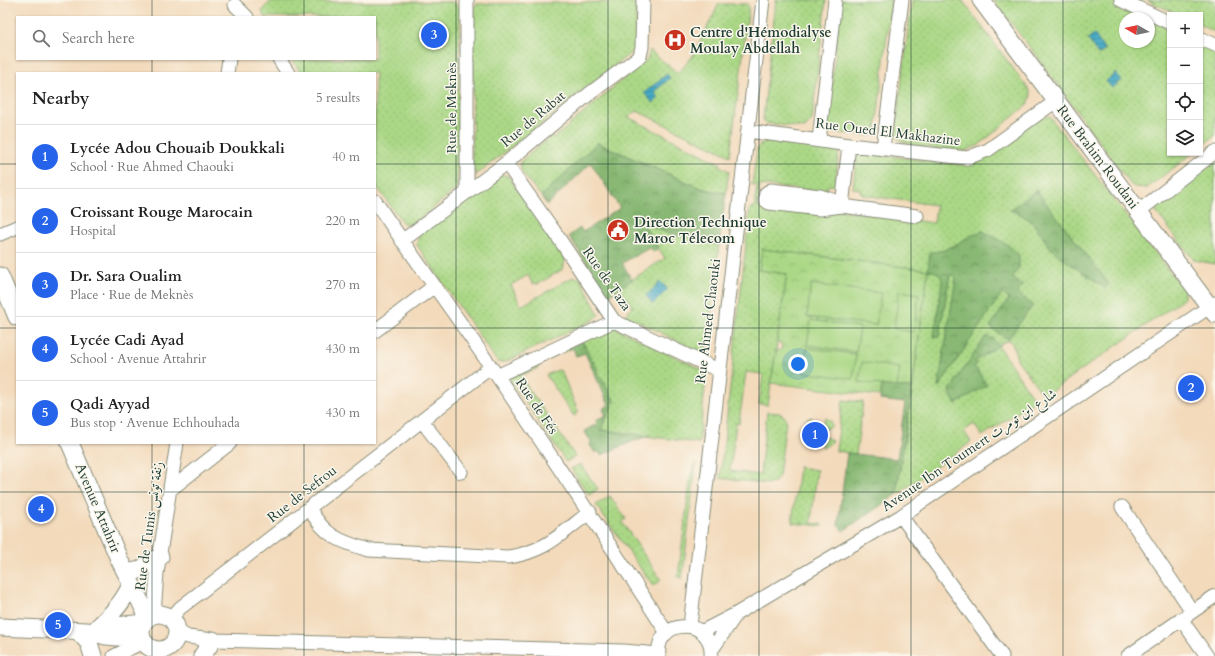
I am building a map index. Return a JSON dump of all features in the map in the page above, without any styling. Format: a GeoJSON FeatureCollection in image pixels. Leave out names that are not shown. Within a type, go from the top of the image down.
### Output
{"type":"FeatureCollection","features":[{"type":"Feature","properties":{"kind":"street","name":"Rue de Meknès"},"geometry":{"type":"LineString","coordinates":[[467,0],[467,191]]}},
{"type":"Feature","properties":{"kind":"street","name":"Rue de Rabat"},"geometry":{"type":"LineString","coordinates":[[402,241],[506,163],[589,94],[640,56],[642,47],[643,0]]}},
{"type":"Feature","properties":{"kind":"street","name":"Rue Ahmed Chaouki"},"geometry":{"type":"LineString","coordinates":[[673,639],[692,598],[708,484],[718,370],[763,0]]}},
{"type":"Feature","properties":{"kind":"street"},"geometry":{"type":"LineString","coordinates":[[819,140],[835,0]]}},
{"type":"Feature","properties":{"kind":"street"},"geometry":{"type":"LineString","coordinates":[[883,148],[902,0]]}},
{"type":"Feature","properties":{"kind":"street","name":"Rue Brahim Roudani"},"geometry":{"type":"LineString","coordinates":[[981,0],[1213,308]]}},
{"type":"Feature","properties":{"kind":"street"},"geometry":{"type":"LineString","coordinates":[[1121,0],[1167,22]]}},
{"type":"Feature","properties":{"kind":"street"},"geometry":{"type":"LineString","coordinates":[[234,7],[246,16]]}},
{"type":"Feature","properties":{"kind":"street"},"geometry":{"type":"LineString","coordinates":[[1203,39],[1215,45]]}},
{"type":"Feature","properties":{"kind":"street"},"geometry":{"type":"LineString","coordinates":[[227,72],[228,60]]}},
{"type":"Feature","properties":{"kind":"street"},"geometry":{"type":"LineString","coordinates":[[280,60],[287,72]]}},
{"type":"Feature","properties":{"kind":"street","name":"Rue Oued El Makhazine"},"geometry":{"type":"LineString","coordinates":[[748,131],[849,145],[967,158],[976,156],[988,150],[1056,101]]}},
{"type":"Feature","properties":{"kind":"street"},"geometry":{"type":"LineString","coordinates":[[842,204],[849,145]]}},
{"type":"Feature","properties":{"kind":"street"},"geometry":{"type":"LineString","coordinates":[[1139,211],[1215,152]]}},
{"type":"Feature","properties":{"kind":"street","name":"Rue de Taza"},"geometry":{"type":"LineString","coordinates":[[506,163],[554,231],[614,322],[718,370]]}},
{"type":"Feature","properties":{"kind":"street"},"geometry":{"type":"LineString","coordinates":[[842,204],[820,209],[769,203],[765,200],[766,193],[771,190],[820,196],[842,204],[917,216]]}},
{"type":"Feature","properties":{"kind":"street","name":"Rue de Fés"},"geometry":{"type":"LineString","coordinates":[[376,202],[590,512],[673,639],[708,640],[711,653]]}},
{"type":"Feature","properties":{"kind":"street"},"geometry":{"type":"LineString","coordinates":[[0,234],[16,227]]}},
{"type":"Feature","properties":{"kind":"street"},"geometry":{"type":"LineString","coordinates":[[0,276],[16,315]]}},
{"type":"Feature","properties":{"kind":"street"},"geometry":{"type":"LineString","coordinates":[[376,330],[433,287]]}},
{"type":"Feature","properties":{"kind":"street","name":"Avenue Ibn Toumert شارع ابن تومرت"},"geometry":{"type":"LineString","coordinates":[[673,639],[736,614],[901,516],[1213,308]]}},
{"type":"Feature","properties":{"kind":"street","name":"Rue de Sefrou"},"geometry":{"type":"LineString","coordinates":[[161,636],[180,608],[422,421],[494,372],[614,322]]}},
{"type":"Feature","properties":{"kind":"street"},"geometry":{"type":"LineString","coordinates":[[422,421],[462,472]]}},
{"type":"Feature","properties":{"kind":"street","name":"Avenue Attahrir"},"geometry":{"type":"LineString","coordinates":[[70,444],[129,579],[161,636]]}},
{"type":"Feature","properties":{"kind":"street","name":"Rue de Tunis زنقة تونس"},"geometry":{"type":"LineString","coordinates":[[161,636],[160,557],[177,444]]}},
{"type":"Feature","properties":{"kind":"street"},"geometry":{"type":"LineString","coordinates":[[171,489],[229,444]]}},
{"type":"Feature","properties":{"kind":"street"},"geometry":{"type":"LineString","coordinates":[[1122,507],[1192,611]]}},
{"type":"Feature","properties":{"kind":"street"},"geometry":{"type":"LineString","coordinates":[[310,509],[318,524],[329,534],[347,544],[369,550],[508,557],[527,554],[540,549],[590,512]]}},
{"type":"Feature","properties":{"kind":"street"},"geometry":{"type":"LineString","coordinates":[[901,516],[1002,656]]}},
{"type":"Feature","properties":{"kind":"street"},"geometry":{"type":"LineString","coordinates":[[87,630],[117,607],[128,592],[129,579],[160,557]]}},
{"type":"Feature","properties":{"kind":"street"},"geometry":{"type":"LineString","coordinates":[[1128,656],[1215,596]]}},
{"type":"Feature","properties":{"kind":"street","name":"Avenue Ibn Toumert شارع ابن تومرت"},"geometry":{"type":"LineString","coordinates":[[711,653],[736,614]]}},
{"type":"Feature","properties":{"kind":"street"},"geometry":{"type":"LineString","coordinates":[[1181,619],[1207,656]]}},
{"type":"Feature","properties":{"kind":"street"},"geometry":{"type":"LineString","coordinates":[[0,627],[87,630],[106,636],[161,636],[213,640],[624,651],[673,639]]}},
{"type":"Feature","properties":{"kind":"street"},"geometry":{"type":"LineString","coordinates":[[87,630],[93,656]]}},
{"type":"Feature","properties":{"kind":"street"},"geometry":{"type":"LineString","coordinates":[[114,656],[161,636]]}},
{"type":"Feature","properties":{"kind":"street"},"geometry":{"type":"LineString","coordinates":[[202,656],[213,640]]}},
{"type":"Feature","properties":{"kind":"green space"},"geometry":{"type":"Polygon","coordinates":[[[776,0],[826,0],[812,120],[805,128],[765,123],[763,119],[776,0]]]}},
{"type":"Feature","properties":{"kind":"green space"},"geometry":{"type":"Polygon","coordinates":[[[841,0],[891,0],[876,130],[872,136],[831,132],[827,129],[841,0]]]}},
{"type":"Feature","properties":{"kind":"green space"},"geometry":{"type":"Polygon","coordinates":[[[912,0],[962,0],[1030,91],[1031,96],[1028,104],[979,145],[965,151],[917,146],[900,140],[895,135],[912,0]]]}},
{"type":"Feature","properties":{"kind":"green space"},"geometry":{"type":"Polygon","coordinates":[[[993,0],[1109,0],[1134,12],[1119,12],[1119,48],[1155,48],[1155,22],[1167,28],[1167,156],[1189,156],[1147,188],[1135,187],[1131,185],[1035,54],[993,0]]]}},
{"type":"Feature","properties":{"kind":"green space"},"geometry":{"type":"Polygon","coordinates":[[[1147,0],[1215,0],[1215,32],[1203,26],[1203,12],[1173,12],[1147,0]]]}},
{"type":"Feature","properties":{"kind":"green space"},"geometry":{"type":"Polygon","coordinates":[[[270,2],[452,2],[458,6],[460,10],[457,188],[412,225],[403,223],[376,185],[376,72],[300,72],[292,60],[376,60],[376,16],[264,16],[262,10],[270,2]]]}},
{"type":"Feature","properties":{"kind":"green space"},"geometry":{"type":"Polygon","coordinates":[[[629,2],[636,6],[636,47],[633,51],[477,174],[472,170],[474,9],[476,4],[629,2]]]}},
{"type":"Feature","properties":{"kind":"green space"},"geometry":{"type":"Polygon","coordinates":[[[719,4],[747,4],[749,7],[730,156],[637,111],[628,117],[721,164],[720,166],[729,171],[726,193],[703,189],[598,143],[541,196],[522,173],[520,162],[552,136],[554,138],[648,58],[649,50],[678,73],[693,56],[719,4]]]}},
{"type":"Feature","properties":{"kind":"green space"},"geometry":{"type":"Polygon","coordinates":[[[1203,45],[1215,51],[1215,136],[1203,145],[1203,45]]]}},
{"type":"Feature","properties":{"kind":"green space"},"geometry":{"type":"Polygon","coordinates":[[[1041,115],[1050,117],[1184,290],[1184,298],[1044,396],[1017,359],[1013,345],[1008,340],[998,345],[1035,401],[982,436],[974,424],[964,431],[971,442],[896,495],[928,270],[762,249],[759,270],[787,274],[768,405],[759,404],[763,374],[746,372],[739,423],[736,423],[730,471],[760,475],[767,412],[779,413],[785,417],[786,421],[779,476],[775,482],[769,484],[720,478],[750,208],[754,208],[757,185],[752,185],[757,150],[760,144],[767,141],[839,150],[835,186],[829,185],[824,192],[760,185],[757,207],[815,214],[839,210],[934,223],[936,205],[863,195],[859,189],[853,188],[857,152],[969,166],[976,164],[1041,115]]]}},
{"type":"Feature","properties":{"kind":"green space"},"geometry":{"type":"Polygon","coordinates":[[[597,143],[703,189],[726,193],[719,245],[668,233],[642,222],[658,248],[653,252],[649,248],[622,263],[632,280],[608,296],[569,236],[580,228],[583,232],[620,208],[591,163],[547,205],[541,196],[597,143]]]}},
{"type":"Feature","properties":{"kind":"green space"},"geometry":{"type":"Polygon","coordinates":[[[1215,159],[1215,264],[1194,260],[1156,212],[1157,205],[1215,159]]]}},
{"type":"Feature","properties":{"kind":"green space"},"geometry":{"type":"Polygon","coordinates":[[[500,174],[508,176],[566,256],[563,269],[538,284],[532,283],[528,275],[511,285],[521,306],[573,277],[580,278],[599,315],[593,320],[505,362],[498,362],[496,360],[417,245],[419,234],[500,174]]]}},
{"type":"Feature","properties":{"kind":"green space"},"geometry":{"type":"Polygon","coordinates":[[[1036,190],[1109,284],[1105,288],[1054,251],[1036,227],[1027,218],[1010,210],[1036,190]]]}},
{"type":"Feature","properties":{"kind":"green space"},"geometry":{"type":"Polygon","coordinates":[[[641,222],[668,233],[719,245],[707,347],[702,351],[698,351],[625,315],[633,307],[619,288],[665,258],[641,222]]]}},
{"type":"Feature","properties":{"kind":"green space"},"geometry":{"type":"Polygon","coordinates":[[[983,231],[1008,245],[1019,255],[1019,268],[1012,277],[1023,285],[1017,293],[1033,305],[1008,339],[991,328],[991,325],[1009,299],[1002,293],[938,388],[956,278],[954,275],[950,275],[939,337],[934,337],[942,282],[939,274],[928,270],[930,252],[944,250],[976,233],[983,231]]]}},
{"type":"Feature","properties":{"kind":"green space"},"geometry":{"type":"Polygon","coordinates":[[[762,249],[928,270],[912,388],[882,385],[880,396],[771,383],[776,351],[779,351],[782,348],[781,343],[777,342],[787,274],[759,270],[762,249]]]}},
{"type":"Feature","properties":{"kind":"green space"},"geometry":{"type":"Polygon","coordinates":[[[811,284],[881,293],[876,325],[807,317],[811,284]]]}},
{"type":"Feature","properties":{"kind":"green space"},"geometry":{"type":"Polygon","coordinates":[[[899,291],[919,294],[914,332],[894,329],[899,291]]]}},
{"type":"Feature","properties":{"kind":"green space"},"geometry":{"type":"Polygon","coordinates":[[[811,320],[860,327],[856,352],[807,345],[811,320]]]}},
{"type":"Feature","properties":{"kind":"green space"},"geometry":{"type":"Polygon","coordinates":[[[613,327],[703,370],[706,378],[699,443],[601,430],[614,401],[582,341],[613,327]]]}},
{"type":"Feature","properties":{"kind":"green space"},"geometry":{"type":"Polygon","coordinates":[[[986,336],[993,339],[998,346],[975,361],[977,364],[974,366],[987,385],[956,404],[950,394],[951,388],[986,336]]]}},
{"type":"Feature","properties":{"kind":"green space"},"geometry":{"type":"Polygon","coordinates":[[[582,341],[614,401],[601,430],[650,436],[636,440],[601,455],[598,451],[595,453],[590,445],[591,441],[584,431],[597,424],[596,420],[606,415],[603,409],[609,405],[585,353],[576,356],[573,348],[561,353],[560,351],[582,341]]]}},
{"type":"Feature","properties":{"kind":"green space"},"geometry":{"type":"Polygon","coordinates":[[[807,348],[856,354],[853,379],[803,372],[807,348]]]}},
{"type":"Feature","properties":{"kind":"green space"},"geometry":{"type":"Polygon","coordinates":[[[862,362],[900,368],[897,387],[859,382],[862,362]]]}},
{"type":"Feature","properties":{"kind":"green space"},"geometry":{"type":"Polygon","coordinates":[[[534,363],[538,368],[520,376],[575,456],[566,462],[508,375],[534,363]]]}},
{"type":"Feature","properties":{"kind":"green space"},"geometry":{"type":"Polygon","coordinates":[[[558,370],[561,371],[578,411],[574,416],[546,375],[558,370]]]}},
{"type":"Feature","properties":{"kind":"green space"},"geometry":{"type":"Polygon","coordinates":[[[882,385],[912,388],[896,495],[843,531],[838,526],[847,453],[897,459],[905,403],[880,400],[882,385]]]}},
{"type":"Feature","properties":{"kind":"green space"},"geometry":{"type":"Polygon","coordinates":[[[843,400],[863,402],[856,454],[836,451],[843,400]]]}},
{"type":"Feature","properties":{"kind":"green space"},"geometry":{"type":"Polygon","coordinates":[[[811,417],[817,429],[820,429],[825,418],[830,421],[832,426],[821,431],[820,433],[832,441],[823,448],[817,434],[810,447],[802,439],[816,433],[803,425],[806,420],[811,417]]]}},
{"type":"Feature","properties":{"kind":"green space"},"geometry":{"type":"Polygon","coordinates":[[[696,463],[682,578],[678,577],[691,474],[696,463]]]}},
{"type":"Feature","properties":{"kind":"green space"},"geometry":{"type":"Polygon","coordinates":[[[580,464],[598,489],[589,495],[571,469],[580,464]]]}},
{"type":"Feature","properties":{"kind":"green space"},"geometry":{"type":"Polygon","coordinates":[[[799,467],[817,470],[811,523],[821,524],[822,526],[792,523],[799,467]]]}},
{"type":"Feature","properties":{"kind":"green space"},"geometry":{"type":"Polygon","coordinates":[[[610,496],[626,519],[622,522],[661,580],[653,586],[596,505],[610,496]]]}},
{"type":"Feature","properties":{"kind":"water"},"geometry":{"type":"Polygon","coordinates":[[[1094,34],[1105,50],[1098,55],[1088,39],[1094,34]]]}},
{"type":"Feature","properties":{"kind":"water"},"geometry":{"type":"Polygon","coordinates":[[[1116,73],[1122,80],[1112,88],[1106,81],[1116,73]]]}},
{"type":"Feature","properties":{"kind":"water"},"geometry":{"type":"Polygon","coordinates":[[[667,74],[670,78],[654,92],[659,98],[653,103],[644,93],[667,74]]]}},
{"type":"Feature","properties":{"kind":"water"},"geometry":{"type":"Polygon","coordinates":[[[660,282],[668,289],[653,304],[646,296],[660,282]]]}},
{"type":"Feature","properties":{"kind":"place","name":"Dr. Sara Oualim"},"geometry":{"type":"Point","coordinates":[434,35]}},
{"type":"Feature","properties":{"kind":"place","name":"Centre d'Hémodialyse Moulay Abdellah"},"geometry":{"type":"Point","coordinates":[675,40]}},
{"type":"Feature","properties":{"kind":"place","name":"Direction Technique Maroc Télecom"},"geometry":{"type":"Point","coordinates":[618,230]}},
{"type":"Feature","properties":{"kind":"place","name":"Croissant Rouge Marocain"},"geometry":{"type":"Point","coordinates":[1191,388]}},
{"type":"Feature","properties":{"kind":"place","name":"Lycée Adou Chouaib Doukkali"},"geometry":{"type":"Point","coordinates":[815,435]}},
{"type":"Feature","properties":{"kind":"place","name":"Lycée Cadi Ayad"},"geometry":{"type":"Point","coordinates":[41,509]}},
{"type":"Feature","properties":{"kind":"place","name":"Qadi Ayyad"},"geometry":{"type":"Point","coordinates":[58,625]}}]}
